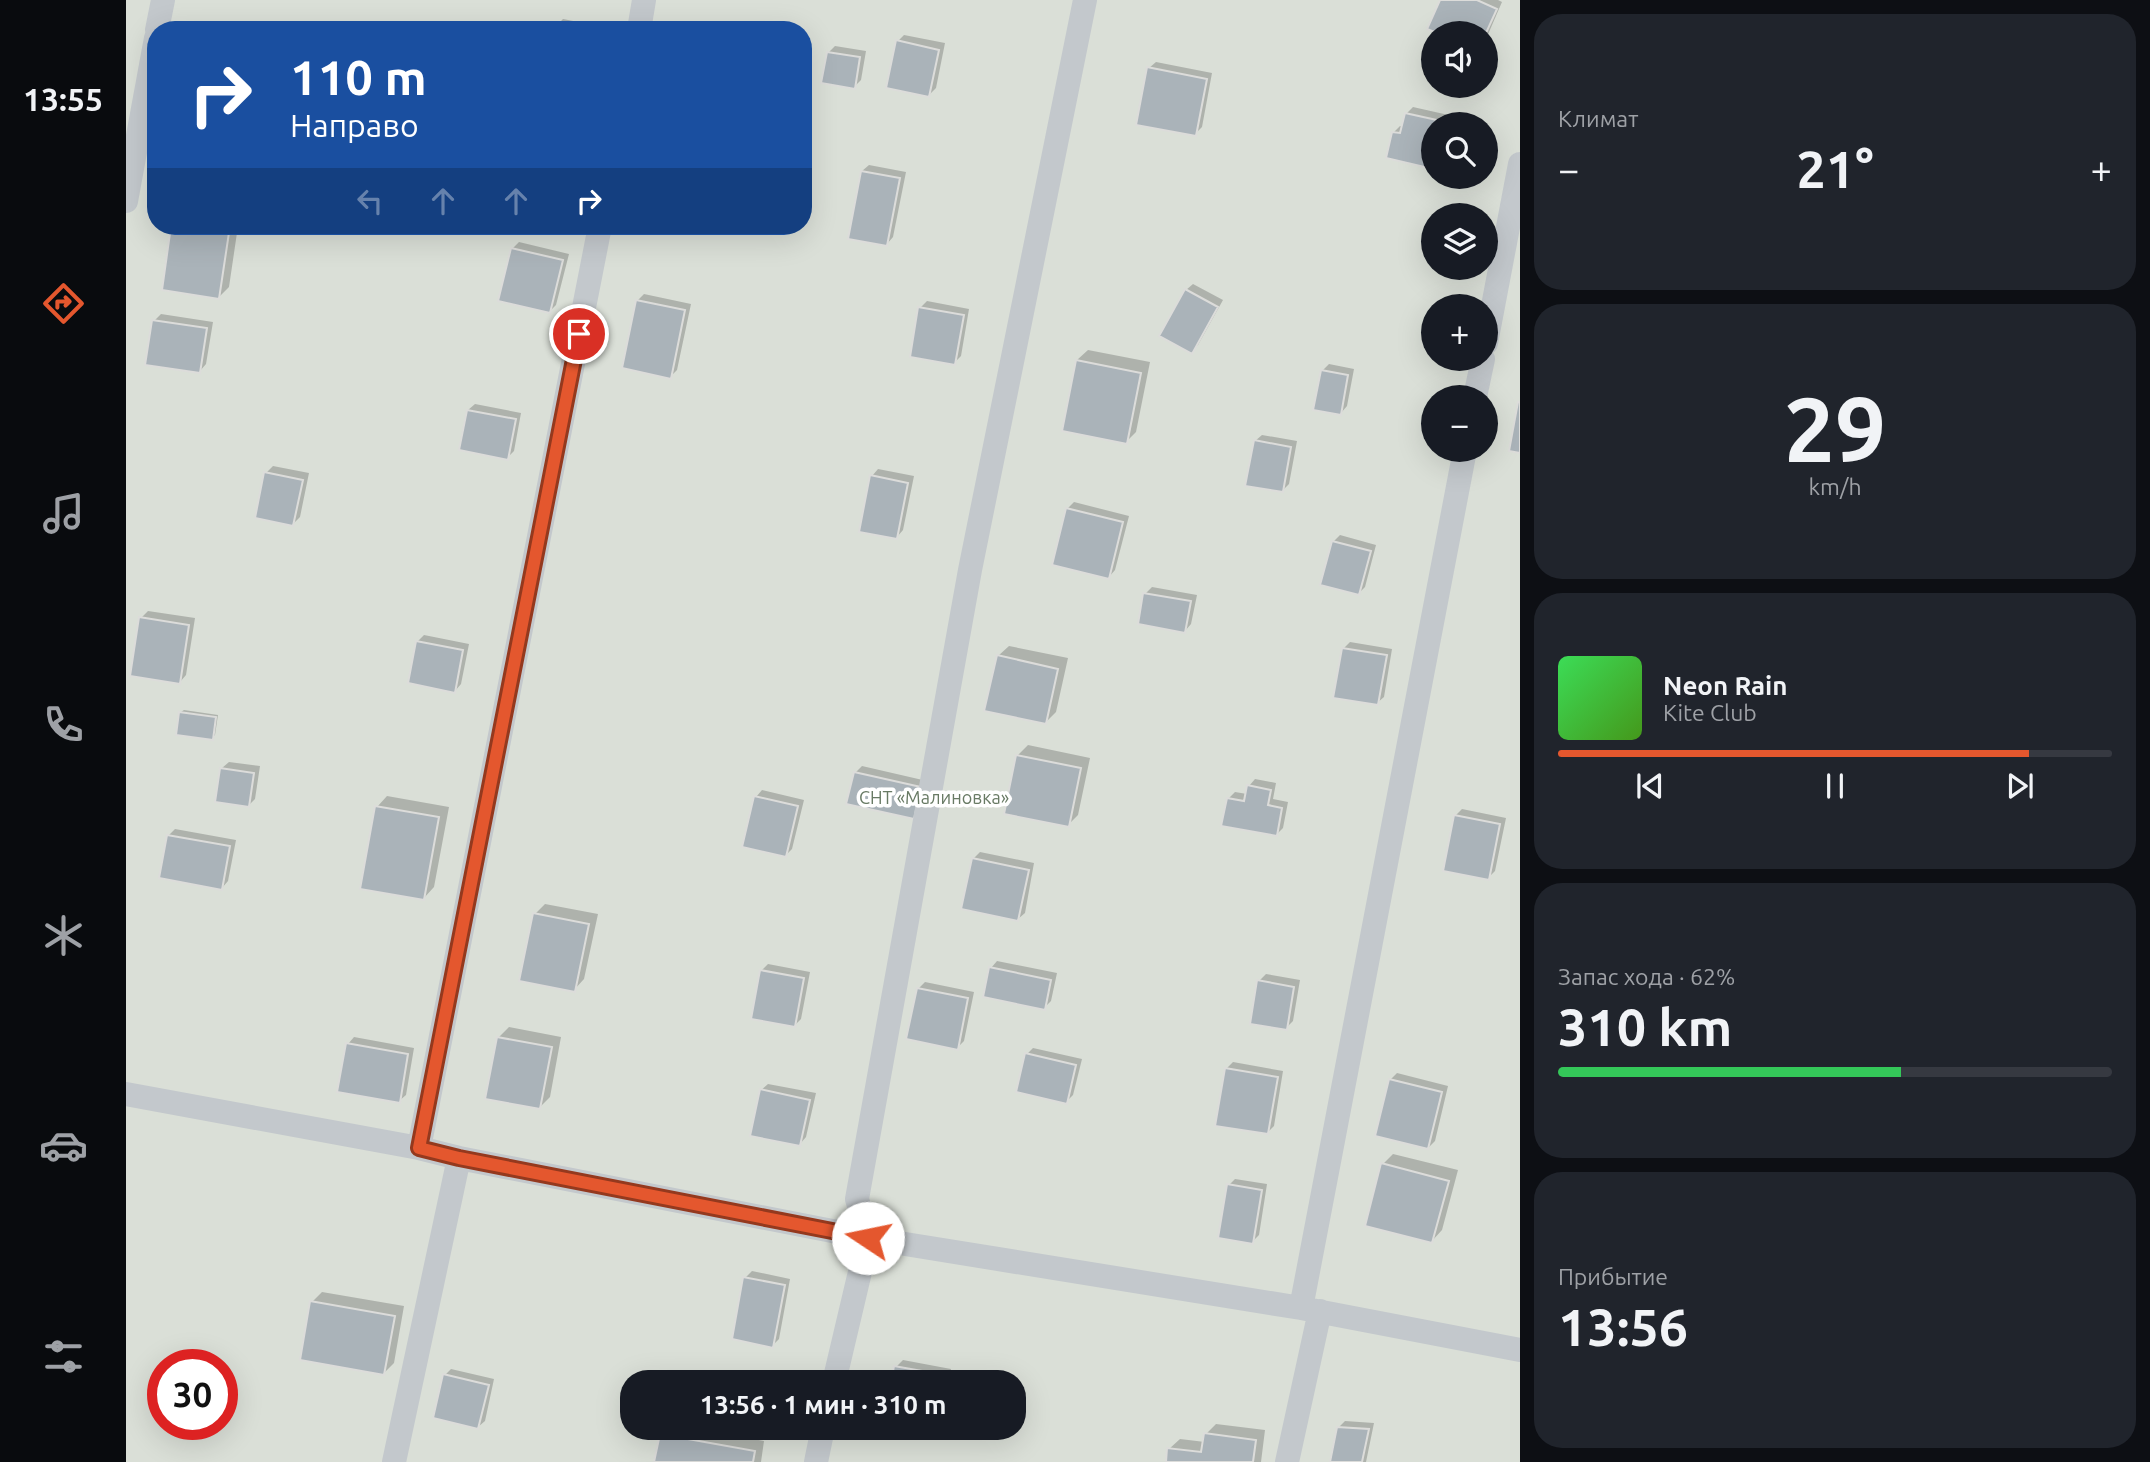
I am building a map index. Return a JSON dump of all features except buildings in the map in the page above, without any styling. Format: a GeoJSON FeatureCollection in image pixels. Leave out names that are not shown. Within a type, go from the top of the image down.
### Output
{"type":"FeatureCollection","features":[{"type":"Feature","properties":{"kind":"street"},"geometry":{"type":"LineString","coordinates":[[159,21],[163,0]]}},
{"type":"Feature","properties":{"kind":"street"},"geometry":{"type":"LineString","coordinates":[[640,21],[644,0]]}},
{"type":"Feature","properties":{"kind":"street"},"geometry":{"type":"LineString","coordinates":[[837,1370],[868,1238],[857,1199],[970,570],[1085,0]]}},
{"type":"Feature","properties":{"kind":"street"},"geometry":{"type":"LineString","coordinates":[[126,201],[147,87]]}},
{"type":"Feature","properties":{"kind":"street"},"geometry":{"type":"LineString","coordinates":[[1495,294],[1520,164]]}},
{"type":"Feature","properties":{"kind":"street"},"geometry":{"type":"LineString","coordinates":[[419,1148],[598,235]]}},
{"type":"Feature","properties":{"kind":"street"},"geometry":{"type":"LineString","coordinates":[[1287,1462],[1310,1310],[1463,462]]}},
{"type":"Feature","properties":{"kind":"street"},"geometry":{"type":"LineString","coordinates":[[126,1094],[419,1148],[868,1238],[1310,1310],[1520,1350]]}},
{"type":"Feature","properties":{"kind":"street"},"geometry":{"type":"LineString","coordinates":[[394,1462],[459,1158]]}},
{"type":"Feature","properties":{"kind":"street"},"geometry":{"type":"LineString","coordinates":[[816,1462],[821,1440]]}},
{"type":"Feature","properties":{"kind":"green space","name":"СНТ «Малиновка»"},"geometry":{"type":"Polygon","coordinates":[[[126,0],[1520,0],[1520,1462],[126,1462],[126,0]]]}},
{"type":"Feature","properties":{"kind":"route"},"geometry":{"type":"LineString","coordinates":[[579,334],[419,1148],[868,1238]]}}]}
